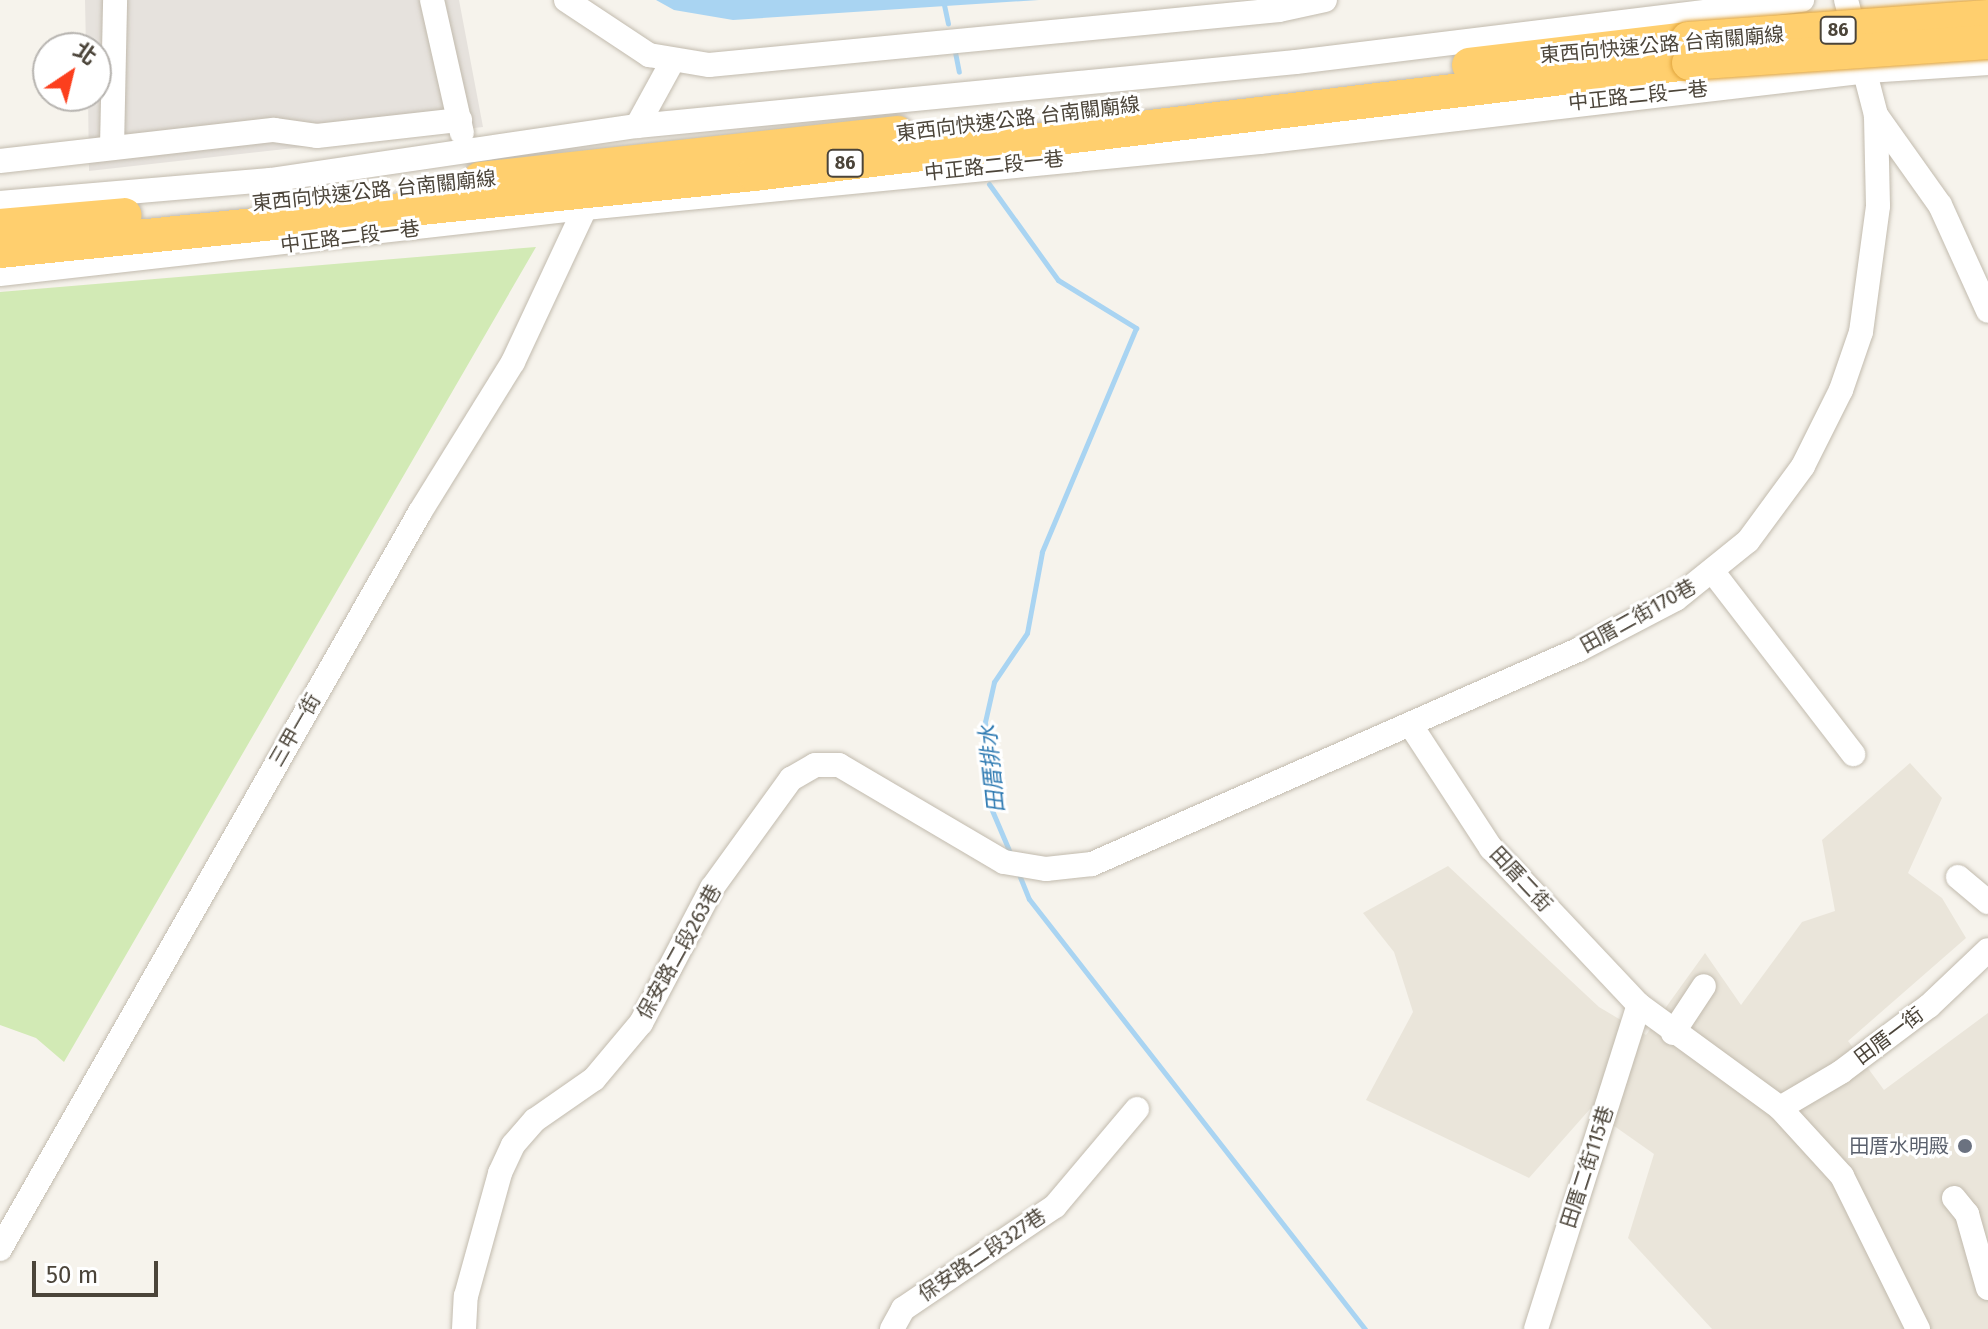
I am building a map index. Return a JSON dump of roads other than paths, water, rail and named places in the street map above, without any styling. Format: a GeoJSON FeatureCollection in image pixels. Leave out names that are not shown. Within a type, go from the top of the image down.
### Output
{"type":"FeatureCollection","features":[{"type":"Feature","properties":{"kind":"highway","name":"東西向快速公路 台南關廟線"},"geometry":{"type":"LineString","coordinates":[[0,226],[259,204],[1988,17]]}},
{"type":"Feature","properties":{"kind":"highway","name":"東西向快速公路 台南關廟線"},"geometry":{"type":"LineString","coordinates":[[0,251],[754,174],[1688,51],[1988,42]]}},
{"type":"Feature","properties":{"kind":"street"},"geometry":{"type":"LineString","coordinates":[[112,148],[115,0]]}},
{"type":"Feature","properties":{"kind":"street"},"geometry":{"type":"LineString","coordinates":[[432,0],[460,120],[464,152]]}},
{"type":"Feature","properties":{"kind":"street"},"geometry":{"type":"LineString","coordinates":[[566,0],[649,55],[672,62],[709,65],[1279,10],[1325,0]]}},
{"type":"Feature","properties":{"kind":"street"},"geometry":{"type":"LineString","coordinates":[[0,203],[270,180],[637,126],[1296,62],[1802,0]]}},
{"type":"Feature","properties":{"kind":"street","name":"田厝二街170巷"},"geometry":{"type":"LineString","coordinates":[[1412,727],[1578,650],[1676,599],[1748,541],[1803,466],[1841,390],[1861,332],[1872,265],[1876,115],[1868,71],[1846,0]]}},
{"type":"Feature","properties":{"kind":"street"},"geometry":{"type":"LineString","coordinates":[[637,126],[672,62]]}},
{"type":"Feature","properties":{"kind":"street","name":"中正路二段一巷"},"geometry":{"type":"LineString","coordinates":[[0,274],[585,208],[1260,142],[1868,71],[1988,63]]}},
{"type":"Feature","properties":{"kind":"street"},"geometry":{"type":"LineString","coordinates":[[1876,115],[1940,205],[1988,311]]}},
{"type":"Feature","properties":{"kind":"street"},"geometry":{"type":"LineString","coordinates":[[0,161],[274,130],[317,136],[460,120]]}},
{"type":"Feature","properties":{"kind":"street","name":"三甲一街"},"geometry":{"type":"LineString","coordinates":[[0,1249],[420,512],[513,362],[585,208]]}},
{"type":"Feature","properties":{"kind":"street"},"geometry":{"type":"LineString","coordinates":[[1713,572],[1853,754]]}},
{"type":"Feature","properties":{"kind":"street","name":"保安路二段263巷"},"geometry":{"type":"LineString","coordinates":[[464,1329],[466,1296],[500,1173],[513,1145],[535,1120],[594,1079],[641,1023],[712,888],[791,779],[815,765],[839,765],[1011,864],[1046,869],[1092,864],[1412,727]]}},
{"type":"Feature","properties":{"kind":"street","name":"田厝二街"},"geometry":{"type":"LineString","coordinates":[[1412,727],[1491,848],[1639,1005],[1673,1033],[1780,1108],[1842,1176],[1918,1329]]}},
{"type":"Feature","properties":{"kind":"street"},"geometry":{"type":"LineString","coordinates":[[1958,877],[1988,902]]}},
{"type":"Feature","properties":{"kind":"street","name":"田厝一街"},"geometry":{"type":"LineString","coordinates":[[1780,1108],[1841,1072],[1929,1006],[1988,950]]}},
{"type":"Feature","properties":{"kind":"street"},"geometry":{"type":"LineString","coordinates":[[1673,1033],[1704,986]]}},
{"type":"Feature","properties":{"kind":"street","name":"田厝二街115巷"},"geometry":{"type":"LineString","coordinates":[[1536,1329],[1639,1005]]}},
{"type":"Feature","properties":{"kind":"street","name":"保安路二段327巷"},"geometry":{"type":"LineString","coordinates":[[892,1329],[903,1309],[1055,1206],[1137,1109]]}},
{"type":"Feature","properties":{"kind":"street"},"geometry":{"type":"LineString","coordinates":[[1954,1198],[1967,1214],[1988,1288]]}},
{"type":"Feature","properties":{"kind":"water"},"geometry":{"type":"Polygon","coordinates":[[[656,0],[1039,0],[733,20],[674,10],[656,0]]]}},
{"type":"Feature","properties":{"kind":"waterway","name":"田厝排水"},"geometry":{"type":"LineString","coordinates":[[943,0],[948,23]]}},
{"type":"Feature","properties":{"kind":"waterway","name":"田厝排水"},"geometry":{"type":"LineString","coordinates":[[955,52],[959,72]]}},
{"type":"Feature","properties":{"kind":"waterway","name":"田厝排水"},"geometry":{"type":"LineString","coordinates":[[989,184],[1058,280],[1136,328],[1042,552],[1027,633],[994,682],[985,722],[991,808],[1011,855]]}},
{"type":"Feature","properties":{"kind":"waterway","name":"田厝排水"},"geometry":{"type":"LineString","coordinates":[[1018,872],[1029,899],[1365,1329]]}},
{"type":"Feature","properties":{"kind":"place","name":"田厝水明殿"},"geometry":{"type":"Point","coordinates":[1965,1146]}}]}
